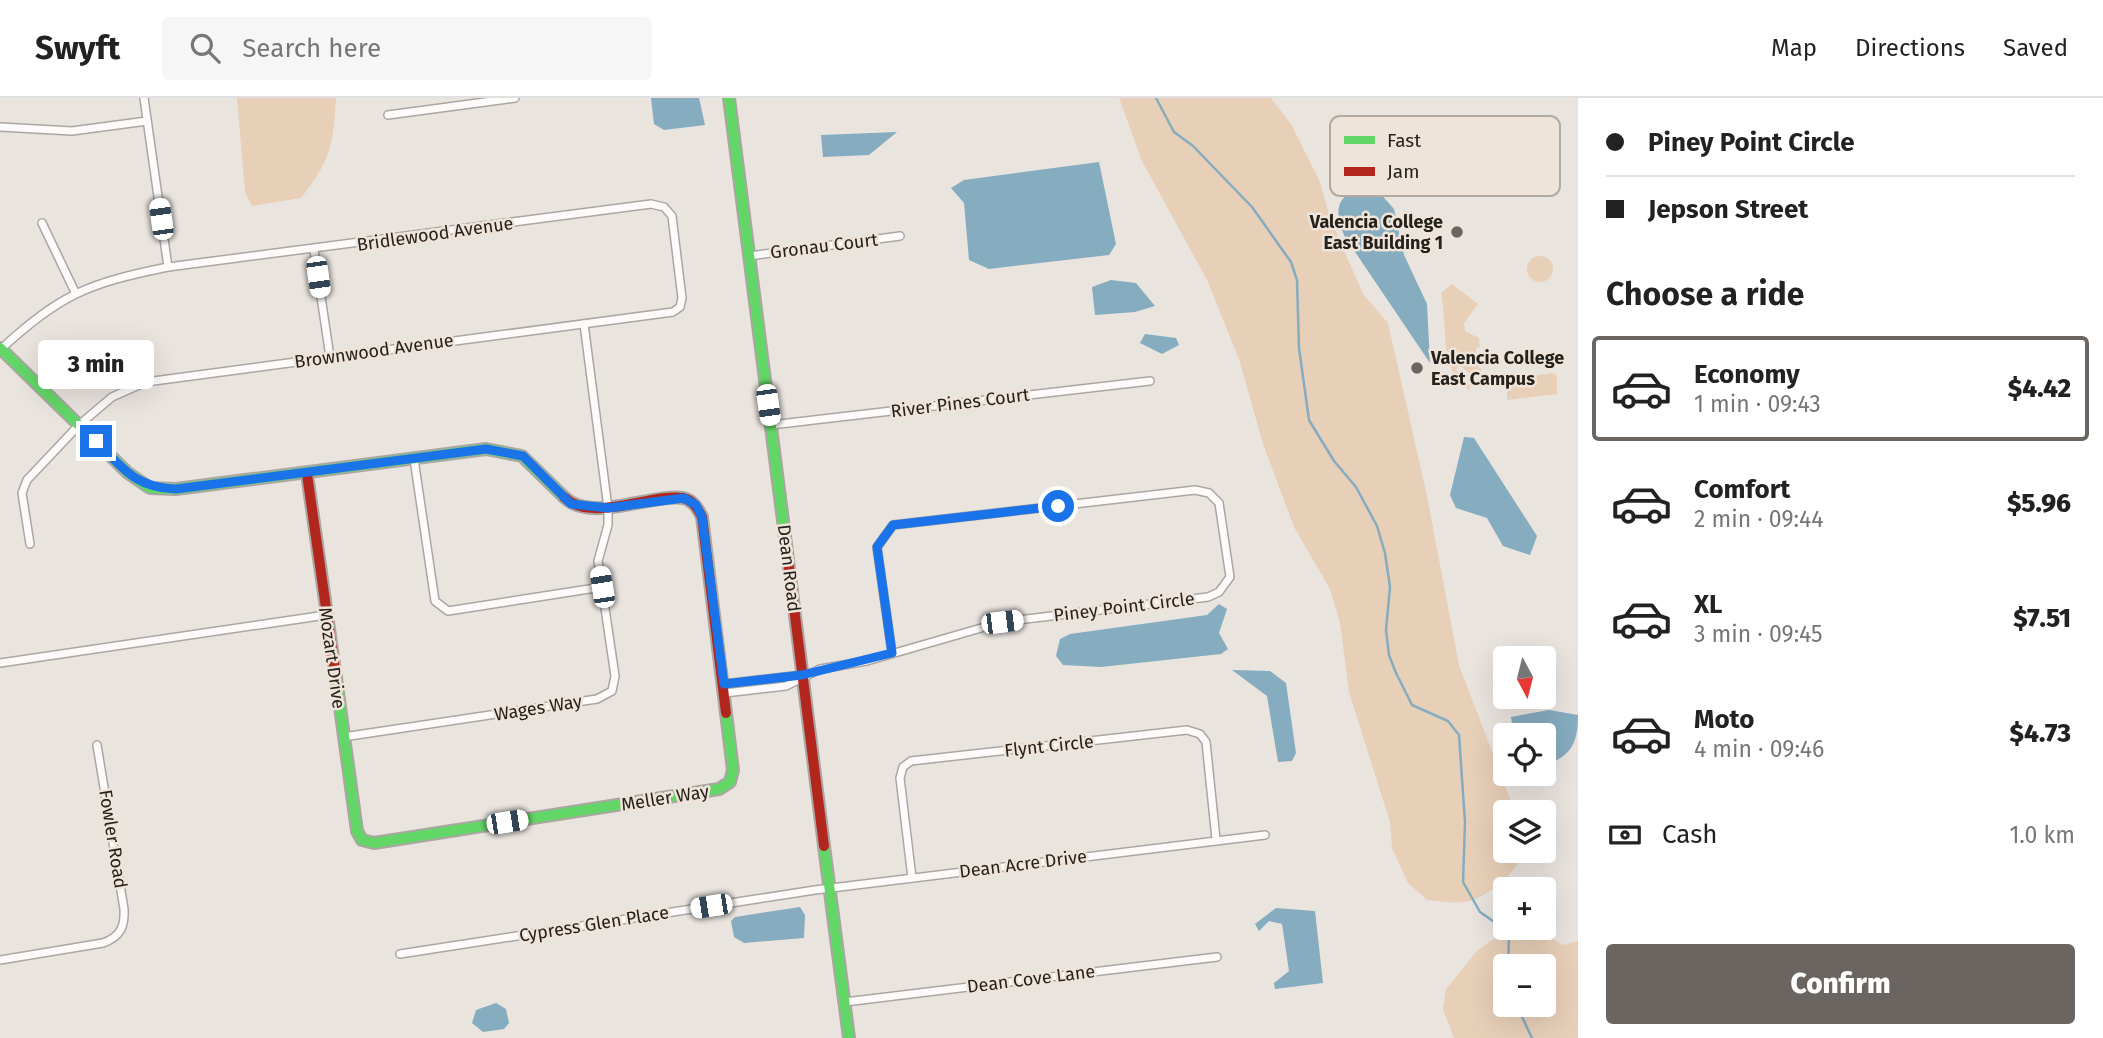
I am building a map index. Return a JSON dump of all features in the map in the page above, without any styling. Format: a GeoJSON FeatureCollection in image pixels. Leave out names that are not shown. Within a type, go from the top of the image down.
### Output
{"type":"FeatureCollection","features":[{"type":"Feature","properties":{"kind":"street"},"geometry":{"type":"LineString","coordinates":[[144,98],[168,267]]}},
{"type":"Feature","properties":{"kind":"street"},"geometry":{"type":"LineString","coordinates":[[388,115],[515,98]]}},
{"type":"Feature","properties":{"kind":"street","name":"Dean Road"},"geometry":{"type":"LineString","coordinates":[[729,98],[849,1038]]}},
{"type":"Feature","properties":{"kind":"street"},"geometry":{"type":"LineString","coordinates":[[0,127],[72,131],[147,121]]}},
{"type":"Feature","properties":{"kind":"street","name":"Bridlewood Avenue"},"geometry":{"type":"LineString","coordinates":[[0,349],[40,313],[75,292],[117,277],[168,267],[651,204],[664,207],[672,216],[682,298],[680,307]]}},
{"type":"Feature","properties":{"kind":"street"},"geometry":{"type":"LineString","coordinates":[[42,223],[75,292]]}},
{"type":"Feature","properties":{"kind":"street","name":"Gronau Court"},"geometry":{"type":"LineString","coordinates":[[748,256],[900,236]]}},
{"type":"Feature","properties":{"kind":"street"},"geometry":{"type":"LineString","coordinates":[[314,250],[330,357]]}},
{"type":"Feature","properties":{"kind":"street","name":"Brownwood Avenue"},"geometry":{"type":"LineString","coordinates":[[30,544],[22,493],[27,480],[79,425],[112,397],[146,382],[673,312],[680,307]]}},
{"type":"Feature","properties":{"kind":"street","name":"Wages Way"},"geometry":{"type":"LineString","coordinates":[[344,737],[597,699],[612,691],[615,676],[598,561],[608,525],[608,508],[584,324]]}},
{"type":"Feature","properties":{"kind":"street"},"geometry":{"type":"LineString","coordinates":[[0,349],[128,473],[150,488],[176,489],[307,474],[486,449],[523,456],[571,504],[608,508]]}},
{"type":"Feature","properties":{"kind":"street","name":"River Pines Court"},"geometry":{"type":"LineString","coordinates":[[771,425],[1150,381]]}},
{"type":"Feature","properties":{"kind":"street"},"geometry":{"type":"LineString","coordinates":[[414,459],[435,601],[439,607],[448,611],[602,587]]}},
{"type":"Feature","properties":{"kind":"street","name":"Mozart Drive"},"geometry":{"type":"LineString","coordinates":[[307,474],[357,831],[362,840]]}},
{"type":"Feature","properties":{"kind":"street","name":"Piney Point Circle"},"geometry":{"type":"LineString","coordinates":[[724,689],[786,686],[802,675],[892,653],[1002,622],[1208,597],[1219,592],[1230,577],[1219,503],[1209,493],[1195,490],[893,525],[877,547],[892,653]]}},
{"type":"Feature","properties":{"kind":"street","name":"Meller Way"},"geometry":{"type":"LineString","coordinates":[[362,840],[374,843],[719,789],[730,782],[733,770],[702,517],[696,505],[684,498],[608,508]]}},
{"type":"Feature","properties":{"kind":"street"},"geometry":{"type":"LineString","coordinates":[[0,663],[326,615]]}},
{"type":"Feature","properties":{"kind":"street","name":"Flynt Circle"},"geometry":{"type":"LineString","coordinates":[[912,878],[900,778],[903,767],[912,761],[1187,730],[1200,734],[1206,742],[1216,839]]}},
{"type":"Feature","properties":{"kind":"street","name":"Fowler Road"},"geometry":{"type":"LineString","coordinates":[[0,960],[103,943],[120,933],[125,919],[124,909],[97,745]]}},
{"type":"Feature","properties":{"kind":"street","name":"Dean Acre Drive"},"geometry":{"type":"LineString","coordinates":[[830,888],[1265,835]]}},
{"type":"Feature","properties":{"kind":"street","name":"Cypress Glen Place"},"geometry":{"type":"LineString","coordinates":[[400,954],[830,888]]}},
{"type":"Feature","properties":{"kind":"street","name":"Dean Cove Lane"},"geometry":{"type":"LineString","coordinates":[[845,1002],[1217,957]]}},
{"type":"Feature","properties":{"kind":"shaded area"},"geometry":{"type":"Polygon","coordinates":[[[237,98],[336,98],[329,151],[319,173],[301,198],[252,206],[245,192],[237,98]]]}},
{"type":"Feature","properties":{"kind":"shaded area"},"geometry":{"type":"Polygon","coordinates":[[[1119,98],[1271,98],[1291,124],[1320,182],[1330,218],[1363,294],[1388,323],[1427,496],[1459,665],[1493,754],[1493,786],[1505,786],[1510,800],[1493,800],[1493,863],[1518,863],[1507,877],[1493,877],[1493,889],[1480,897],[1462,902],[1427,900],[1408,883],[1392,848],[1390,822],[1349,692],[1340,623],[1330,589],[1294,527],[1263,444],[1239,359],[1207,280],[1142,161],[1119,98]]]}},
{"type":"Feature","properties":{"kind":"shaded area"},"geometry":{"type":"Polygon","coordinates":[[[1540,256],[1549,260],[1553,269],[1549,278],[1540,282],[1531,278],[1527,269],[1531,260],[1540,256]]]}},
{"type":"Feature","properties":{"kind":"shaded area"},"geometry":{"type":"Polygon","coordinates":[[[1452,284],[1478,304],[1464,323],[1465,331],[1479,338],[1480,347],[1476,348],[1479,368],[1482,370],[1471,374],[1459,365],[1456,370],[1464,376],[1467,384],[1471,384],[1469,390],[1459,381],[1448,358],[1441,293],[1452,284]]]}},
{"type":"Feature","properties":{"kind":"shaded area"},"geometry":{"type":"Polygon","coordinates":[[[1553,373],[1557,376],[1557,394],[1507,400],[1507,379],[1553,373]]]}},
{"type":"Feature","properties":{"kind":"shaded area"},"geometry":{"type":"Polygon","coordinates":[[[1493,939],[1554,940],[1562,945],[1578,941],[1578,1038],[1454,1038],[1443,1009],[1446,989],[1476,952],[1493,939]]]}},
{"type":"Feature","properties":{"kind":"water"},"geometry":{"type":"Polygon","coordinates":[[[651,98],[699,98],[705,125],[664,130],[654,124],[651,98]]]}},
{"type":"Feature","properties":{"kind":"water"},"geometry":{"type":"Polygon","coordinates":[[[897,132],[869,155],[823,157],[821,135],[897,132]]]}},
{"type":"Feature","properties":{"kind":"water"},"geometry":{"type":"Polygon","coordinates":[[[1099,162],[1116,244],[1109,255],[989,269],[969,260],[964,203],[951,188],[964,180],[1099,162]]]}},
{"type":"Feature","properties":{"kind":"water"},"geometry":{"type":"Polygon","coordinates":[[[1383,196],[1394,209],[1404,255],[1427,304],[1430,363],[1345,237],[1338,214],[1344,197],[1383,196]]]}},
{"type":"Feature","properties":{"kind":"water"},"geometry":{"type":"Polygon","coordinates":[[[1111,280],[1136,283],[1155,306],[1135,312],[1095,315],[1092,287],[1111,280]]]}},
{"type":"Feature","properties":{"kind":"water"},"geometry":{"type":"Polygon","coordinates":[[[1145,334],[1176,338],[1179,345],[1162,354],[1140,343],[1145,334]]]}},
{"type":"Feature","properties":{"kind":"water"},"geometry":{"type":"Polygon","coordinates":[[[1464,437],[1474,438],[1537,536],[1530,555],[1503,546],[1487,518],[1456,508],[1450,495],[1464,437]]]}},
{"type":"Feature","properties":{"kind":"water"},"geometry":{"type":"Polygon","coordinates":[[[1219,604],[1227,609],[1219,633],[1228,649],[1221,654],[1101,667],[1063,665],[1056,656],[1060,639],[1070,634],[1207,615],[1219,604]]]}},
{"type":"Feature","properties":{"kind":"water"},"geometry":{"type":"Polygon","coordinates":[[[1232,670],[1270,671],[1286,683],[1296,753],[1292,761],[1278,762],[1267,696],[1232,670]]]}},
{"type":"Feature","properties":{"kind":"water"},"geometry":{"type":"Polygon","coordinates":[[[1549,710],[1578,715],[1571,748],[1556,760],[1556,723],[1512,723],[1511,717],[1549,710]]]}},
{"type":"Feature","properties":{"kind":"water"},"geometry":{"type":"Polygon","coordinates":[[[800,907],[805,915],[804,938],[744,943],[734,937],[731,921],[735,917],[800,907]]]}},
{"type":"Feature","properties":{"kind":"water"},"geometry":{"type":"Polygon","coordinates":[[[1276,908],[1315,911],[1323,983],[1275,989],[1274,983],[1289,971],[1282,924],[1269,921],[1259,931],[1255,924],[1276,908]]]}},
{"type":"Feature","properties":{"kind":"water"},"geometry":{"type":"Polygon","coordinates":[[[496,1003],[506,1009],[509,1023],[504,1029],[483,1032],[472,1023],[476,1010],[496,1003]]]}},
{"type":"Feature","properties":{"kind":"waterway"},"geometry":{"type":"LineString","coordinates":[[1156,98],[1174,132],[1193,146],[1252,207],[1291,262],[1297,280],[1299,348],[1309,420],[1334,461],[1356,487],[1377,526],[1385,553],[1390,587],[1386,630],[1389,655],[1396,673],[1412,705],[1448,721],[1459,735],[1465,822],[1463,882],[1480,912],[1503,928],[1509,938],[1508,954]]}},
{"type":"Feature","properties":{"kind":"waterway"},"geometry":{"type":"LineString","coordinates":[[1522,1017],[1532,1038]]}},
{"type":"Feature","properties":{"kind":"traffic: fast"},"geometry":{"type":"LineString","coordinates":[[729,98],[788,560]]}},
{"type":"Feature","properties":{"kind":"traffic: fast"},"geometry":{"type":"LineString","coordinates":[[0,348],[128,473],[150,488],[176,489],[486,449],[522,456],[564,497]]}},
{"type":"Feature","properties":{"kind":"traffic: fast"},"geometry":{"type":"LineString","coordinates":[[336,678],[357,831],[362,840],[374,843],[719,789],[730,782],[733,770],[726,713]]}},
{"type":"Feature","properties":{"kind":"traffic: fast"},"geometry":{"type":"LineString","coordinates":[[824,846],[849,1038]]}},
{"type":"Feature","properties":{"kind":"traffic: jam"},"geometry":{"type":"LineString","coordinates":[[307,474],[336,678]]}},
{"type":"Feature","properties":{"kind":"traffic: jam"},"geometry":{"type":"LineString","coordinates":[[564,497],[576,505],[590,508],[670,498],[683,498],[697,508],[702,517],[726,713]]}},
{"type":"Feature","properties":{"kind":"traffic: jam"},"geometry":{"type":"LineString","coordinates":[[788,560],[824,846]]}},
{"type":"Feature","properties":{"kind":"place","name":"Valencia College East Building 1"},"geometry":{"type":"Point","coordinates":[1457,232]}},
{"type":"Feature","properties":{"kind":"place","name":"Valencia College East Campus"},"geometry":{"type":"Point","coordinates":[1417,368]}},
{"type":"Feature","properties":{"kind":"route"},"geometry":{"type":"LineString","coordinates":[[96,441],[128,473],[150,488],[176,489],[307,474],[486,449],[523,456],[571,504],[608,508],[684,498],[696,505],[702,517],[724,684],[802,675],[892,653],[877,547],[893,525],[1058,506]]}}]}
